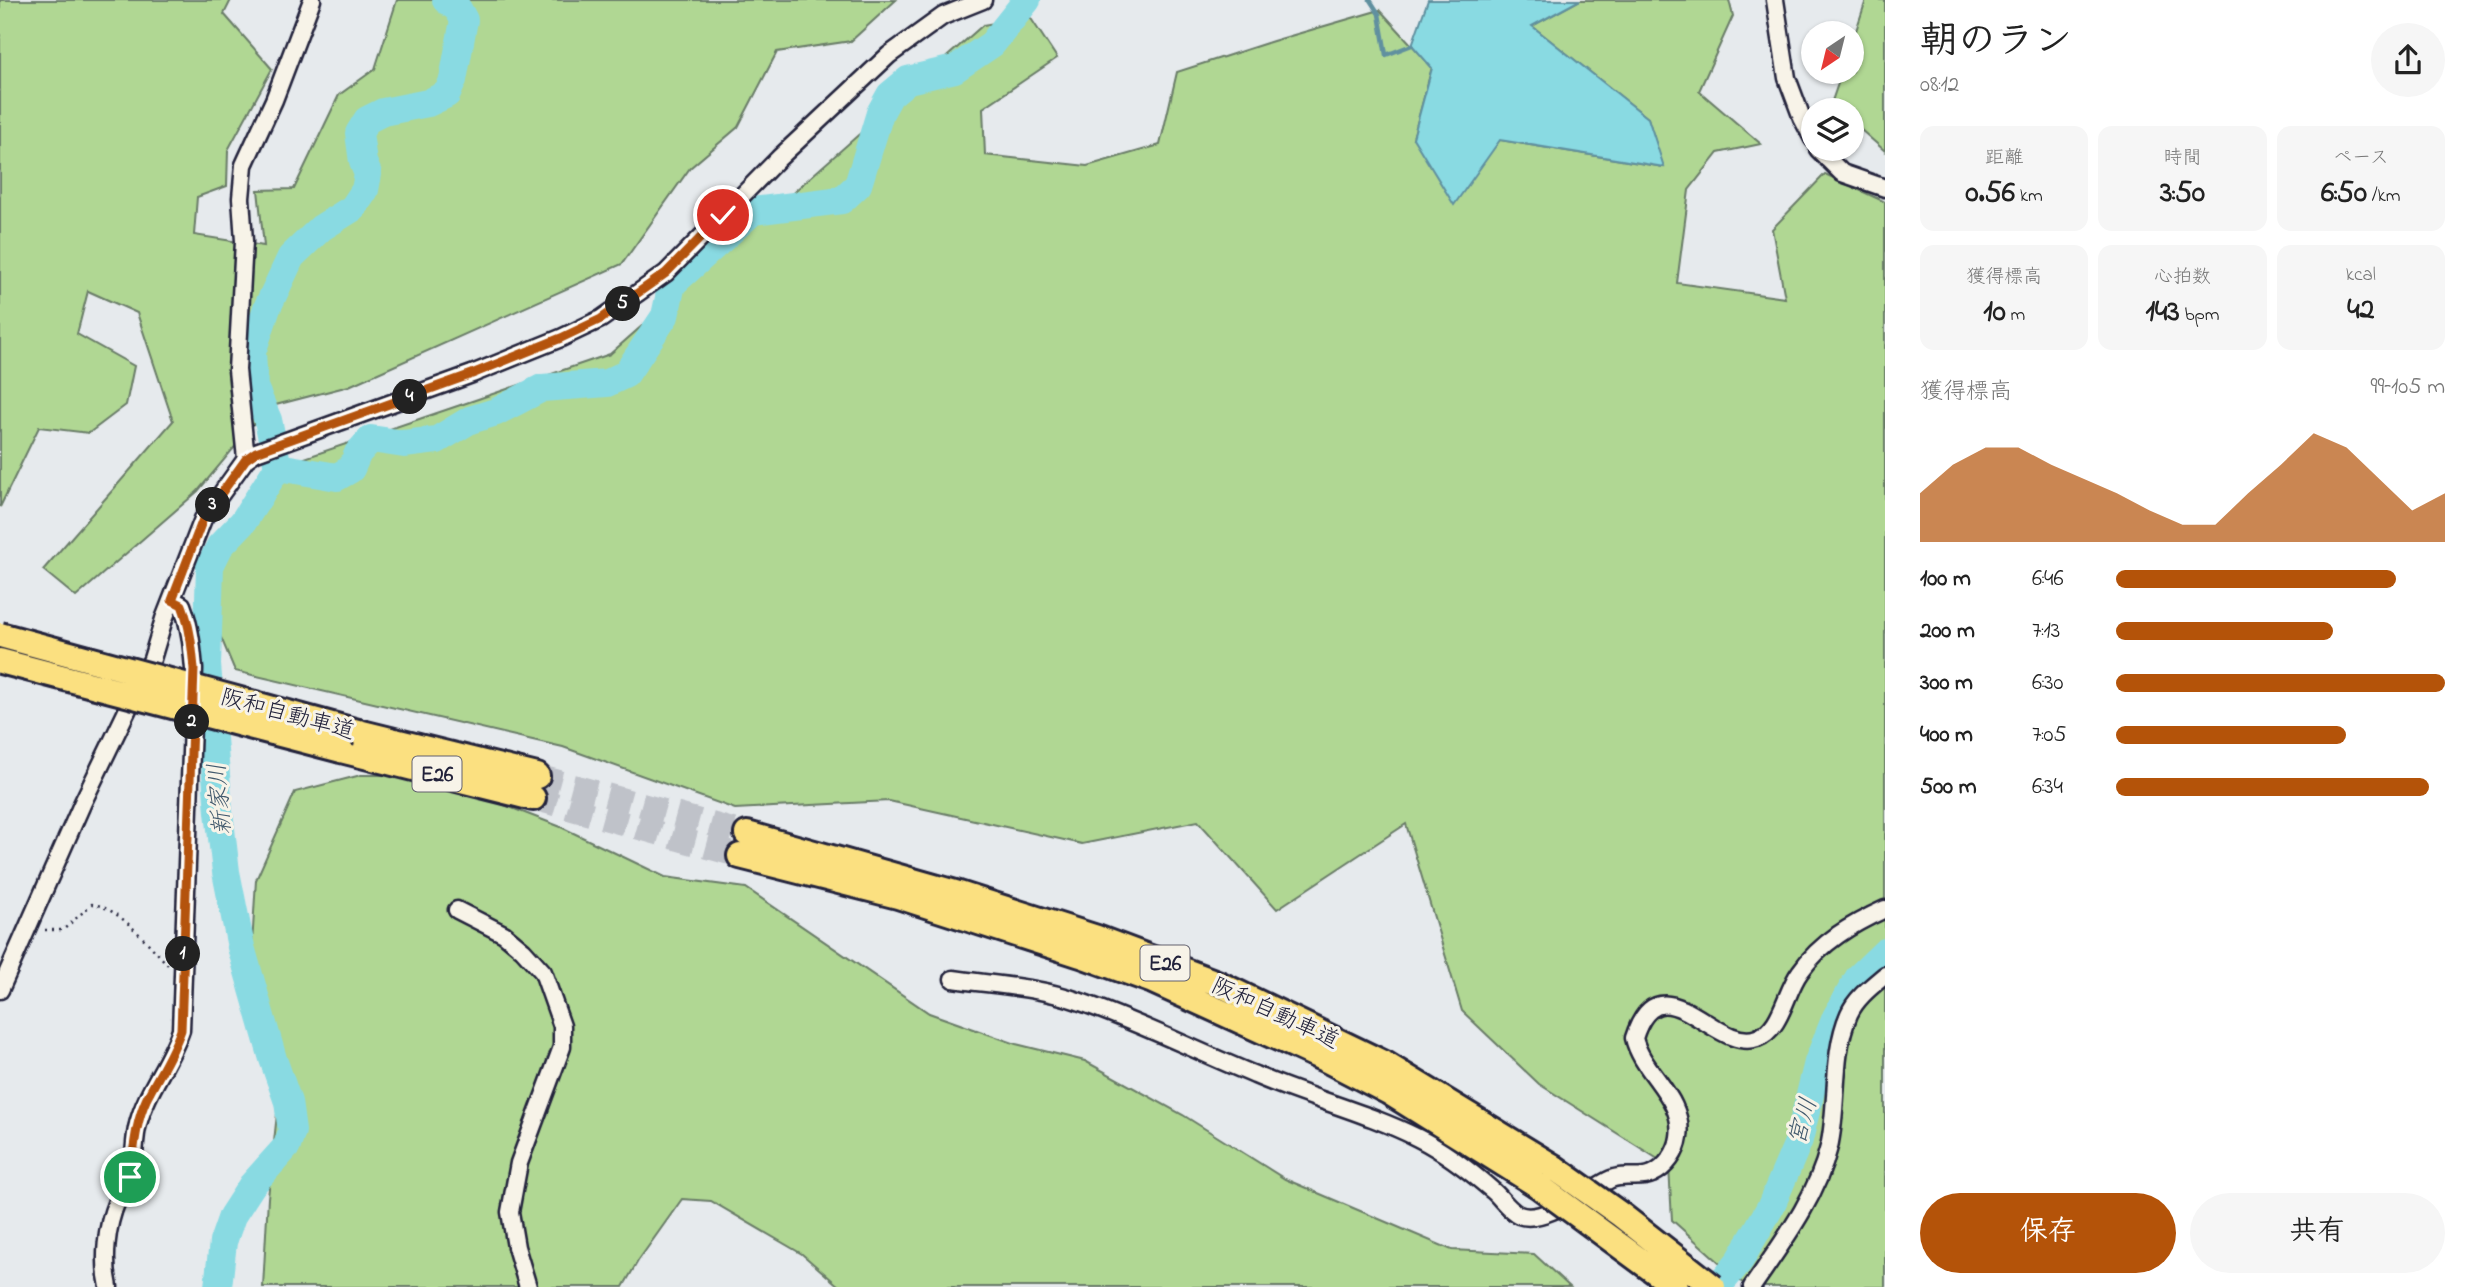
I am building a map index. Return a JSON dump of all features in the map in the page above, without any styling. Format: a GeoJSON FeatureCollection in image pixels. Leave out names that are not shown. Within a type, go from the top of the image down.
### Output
{"type":"FeatureCollection","features":[{"type":"Feature","properties":{"kind":"highway","name":"阪和自動車道"},"geometry":{"type":"LineString","coordinates":[[0,635],[358,732],[535,787],[341,750],[0,661]]}},
{"type":"Feature","properties":{"kind":"highway","name":"阪和自動車道"},"geometry":{"type":"LineString","coordinates":[[743,846],[958,894],[1059,926],[1217,983],[1385,1064],[1544,1175],[1676,1287]]}},
{"type":"Feature","properties":{"kind":"highway","name":"阪和自動車道"},"geometry":{"type":"LineString","coordinates":[[1544,1175],[1621,1215],[1713,1287]]}},
{"type":"Feature","properties":{"kind":"street"},"geometry":{"type":"LineString","coordinates":[[251,455],[237,370],[244,241],[241,198],[244,165],[274,100],[312,0]]}},
{"type":"Feature","properties":{"kind":"street"},"geometry":{"type":"LineString","coordinates":[[0,990],[83,802],[152,659],[164,619],[203,519],[251,455],[472,374],[601,319],[666,273],[779,158],[879,64],[943,16],[957,0]]}},
{"type":"Feature","properties":{"kind":"street"},"geometry":{"type":"LineString","coordinates":[[943,16],[982,0]]}},
{"type":"Feature","properties":{"kind":"street"},"geometry":{"type":"LineString","coordinates":[[1774,0],[1787,78],[1801,115]]}},
{"type":"Feature","properties":{"kind":"street"},"geometry":{"type":"LineString","coordinates":[[1830,161],[1842,173],[1885,188]]}},
{"type":"Feature","properties":{"kind":"street"},"geometry":{"type":"LineString","coordinates":[[109,1287],[106,1250],[111,1222],[117,1202],[130,1177],[138,1125],[146,1101],[173,1054],[181,1030],[194,669],[187,619],[182,605],[172,600]]}},
{"type":"Feature","properties":{"kind":"street"},"geometry":{"type":"LineString","coordinates":[[953,979],[1024,987],[1077,1001],[1160,1033],[1255,1075],[1378,1120],[1419,1138],[1444,1153],[1519,1215],[1529,1216],[1547,1213],[1621,1175],[1650,1176],[1675,1152],[1679,1121],[1662,1085],[1642,1060],[1634,1038],[1647,1010],[1664,1004],[1687,1012],[1735,1037],[1756,1039],[1776,1022],[1787,993],[1818,950],[1838,934],[1885,909]]}},
{"type":"Feature","properties":{"kind":"street"},"geometry":{"type":"LineString","coordinates":[[457,910],[504,934],[543,972],[562,1026],[562,1047],[519,1163],[510,1212],[516,1247],[528,1287]]}},
{"type":"Feature","properties":{"kind":"street"},"geometry":{"type":"LineString","coordinates":[[1752,1287],[1805,1205],[1818,1178],[1829,1146],[1843,1032],[1850,1012],[1865,993],[1885,975]]}},
{"type":"Feature","properties":{"kind":"path"},"geometry":{"type":"LineString","coordinates":[[29,925],[51,931],[63,930],[92,904],[102,905],[140,935],[182,980]]}},
{"type":"Feature","properties":{"kind":"green space"},"geometry":{"type":"Polygon","coordinates":[[[0,0],[231,0],[224,14],[272,69],[228,150],[227,186],[197,197],[194,235],[264,246],[258,190],[294,189],[339,95],[375,69],[397,0],[896,0],[851,41],[777,52],[738,127],[690,168],[622,264],[349,386],[268,407],[198,491],[76,597],[43,570],[173,421],[137,313],[88,291],[77,334],[134,366],[126,405],[89,433],[39,427],[0,507],[0,0]]]}},
{"type":"Feature","properties":{"kind":"green space"},"geometry":{"type":"Polygon","coordinates":[[[1580,0],[1729,0],[1733,16],[1699,91],[1761,144],[1718,153],[1689,190],[1677,283],[1785,298],[1772,229],[1825,174],[1885,202],[1885,1287],[1747,1287],[1672,1220],[1669,1166],[1539,1084],[1462,1011],[1406,824],[1277,909],[1198,821],[1082,844],[889,801],[735,809],[563,747],[235,671],[204,597],[281,466],[610,354],[983,25],[1030,17],[1057,58],[983,108],[985,155],[1087,166],[1160,145],[1177,72],[1380,10],[1432,67],[1413,138],[1500,140],[1663,167],[1648,118],[1532,26],[1580,0]]]}},
{"type":"Feature","properties":{"kind":"green space"},"geometry":{"type":"Polygon","coordinates":[[[1866,0],[1885,0],[1885,151],[1864,133],[1864,98],[1833,98],[1838,84],[1864,84],[1864,21],[1859,21],[1866,0]]]}},
{"type":"Feature","properties":{"kind":"green space"},"geometry":{"type":"Polygon","coordinates":[[[361,775],[427,775],[561,827],[665,877],[746,888],[929,1013],[1016,1044],[1085,1061],[1183,1115],[1285,1179],[1452,1250],[1534,1254],[1570,1287],[840,1287],[802,1254],[711,1201],[682,1199],[623,1287],[263,1287],[268,1198],[281,1076],[249,995],[256,880],[295,792],[361,775]]]}},
{"type":"Feature","properties":{"kind":"water"},"geometry":{"type":"Polygon","coordinates":[[[1428,0],[1580,0],[1532,26],[1648,118],[1664,167],[1500,140],[1454,205],[1413,138],[1432,68],[1412,45],[1428,0]]]}},
{"type":"Feature","properties":{"kind":"waterway","name":"新家川"},"geometry":{"type":"LineString","coordinates":[[218,1287],[223,1242],[232,1216],[252,1185],[287,1146],[292,1131],[288,1102],[241,947],[226,872],[207,665],[210,566],[220,546],[243,522],[278,467],[268,420],[254,387],[252,352],[267,308],[291,257],[321,228],[353,208],[365,190],[368,174],[363,162],[359,133],[367,120],[383,112],[428,103],[447,94],[453,80],[464,20],[458,9],[446,0]]}},
{"type":"Feature","properties":{"kind":"waterway"},"geometry":{"type":"LineString","coordinates":[[278,467],[337,477],[351,469],[358,453],[371,439],[404,444],[437,440],[470,420],[496,412],[542,388],[607,383],[626,374],[665,316],[672,284],[753,211],[842,200],[858,185],[880,113],[890,95],[908,80],[955,69],[992,44],[1027,0]]}},
{"type":"Feature","properties":{"kind":"waterway"},"geometry":{"type":"LineString","coordinates":[[1025,2],[1037,0]]}},
{"type":"Feature","properties":{"kind":"waterway"},"geometry":{"type":"LineString","coordinates":[[1370,0],[1379,14],[1386,55],[1412,45]]}},
{"type":"Feature","properties":{"kind":"waterway","name":"宮川"},"geometry":{"type":"LineString","coordinates":[[1713,1287],[1725,1278],[1740,1260],[1771,1206],[1799,1140],[1818,1062],[1836,1017],[1859,977],[1885,952]]}},
{"type":"Feature","properties":{"kind":"tunnel"},"geometry":{"type":"LineString","coordinates":[[537,776],[747,834]]}},
{"type":"Feature","properties":{"kind":"tunnel"},"geometry":{"type":"LineString","coordinates":[[533,798],[740,856]]}},
{"type":"Feature","properties":{"kind":"route"},"geometry":{"type":"LineString","coordinates":[[130,1177],[138,1125],[146,1101],[173,1054],[181,1030],[194,669],[187,619],[182,605],[172,600],[203,519],[246,459],[256,452],[472,374],[601,319],[666,273],[723,215]]}}]}
